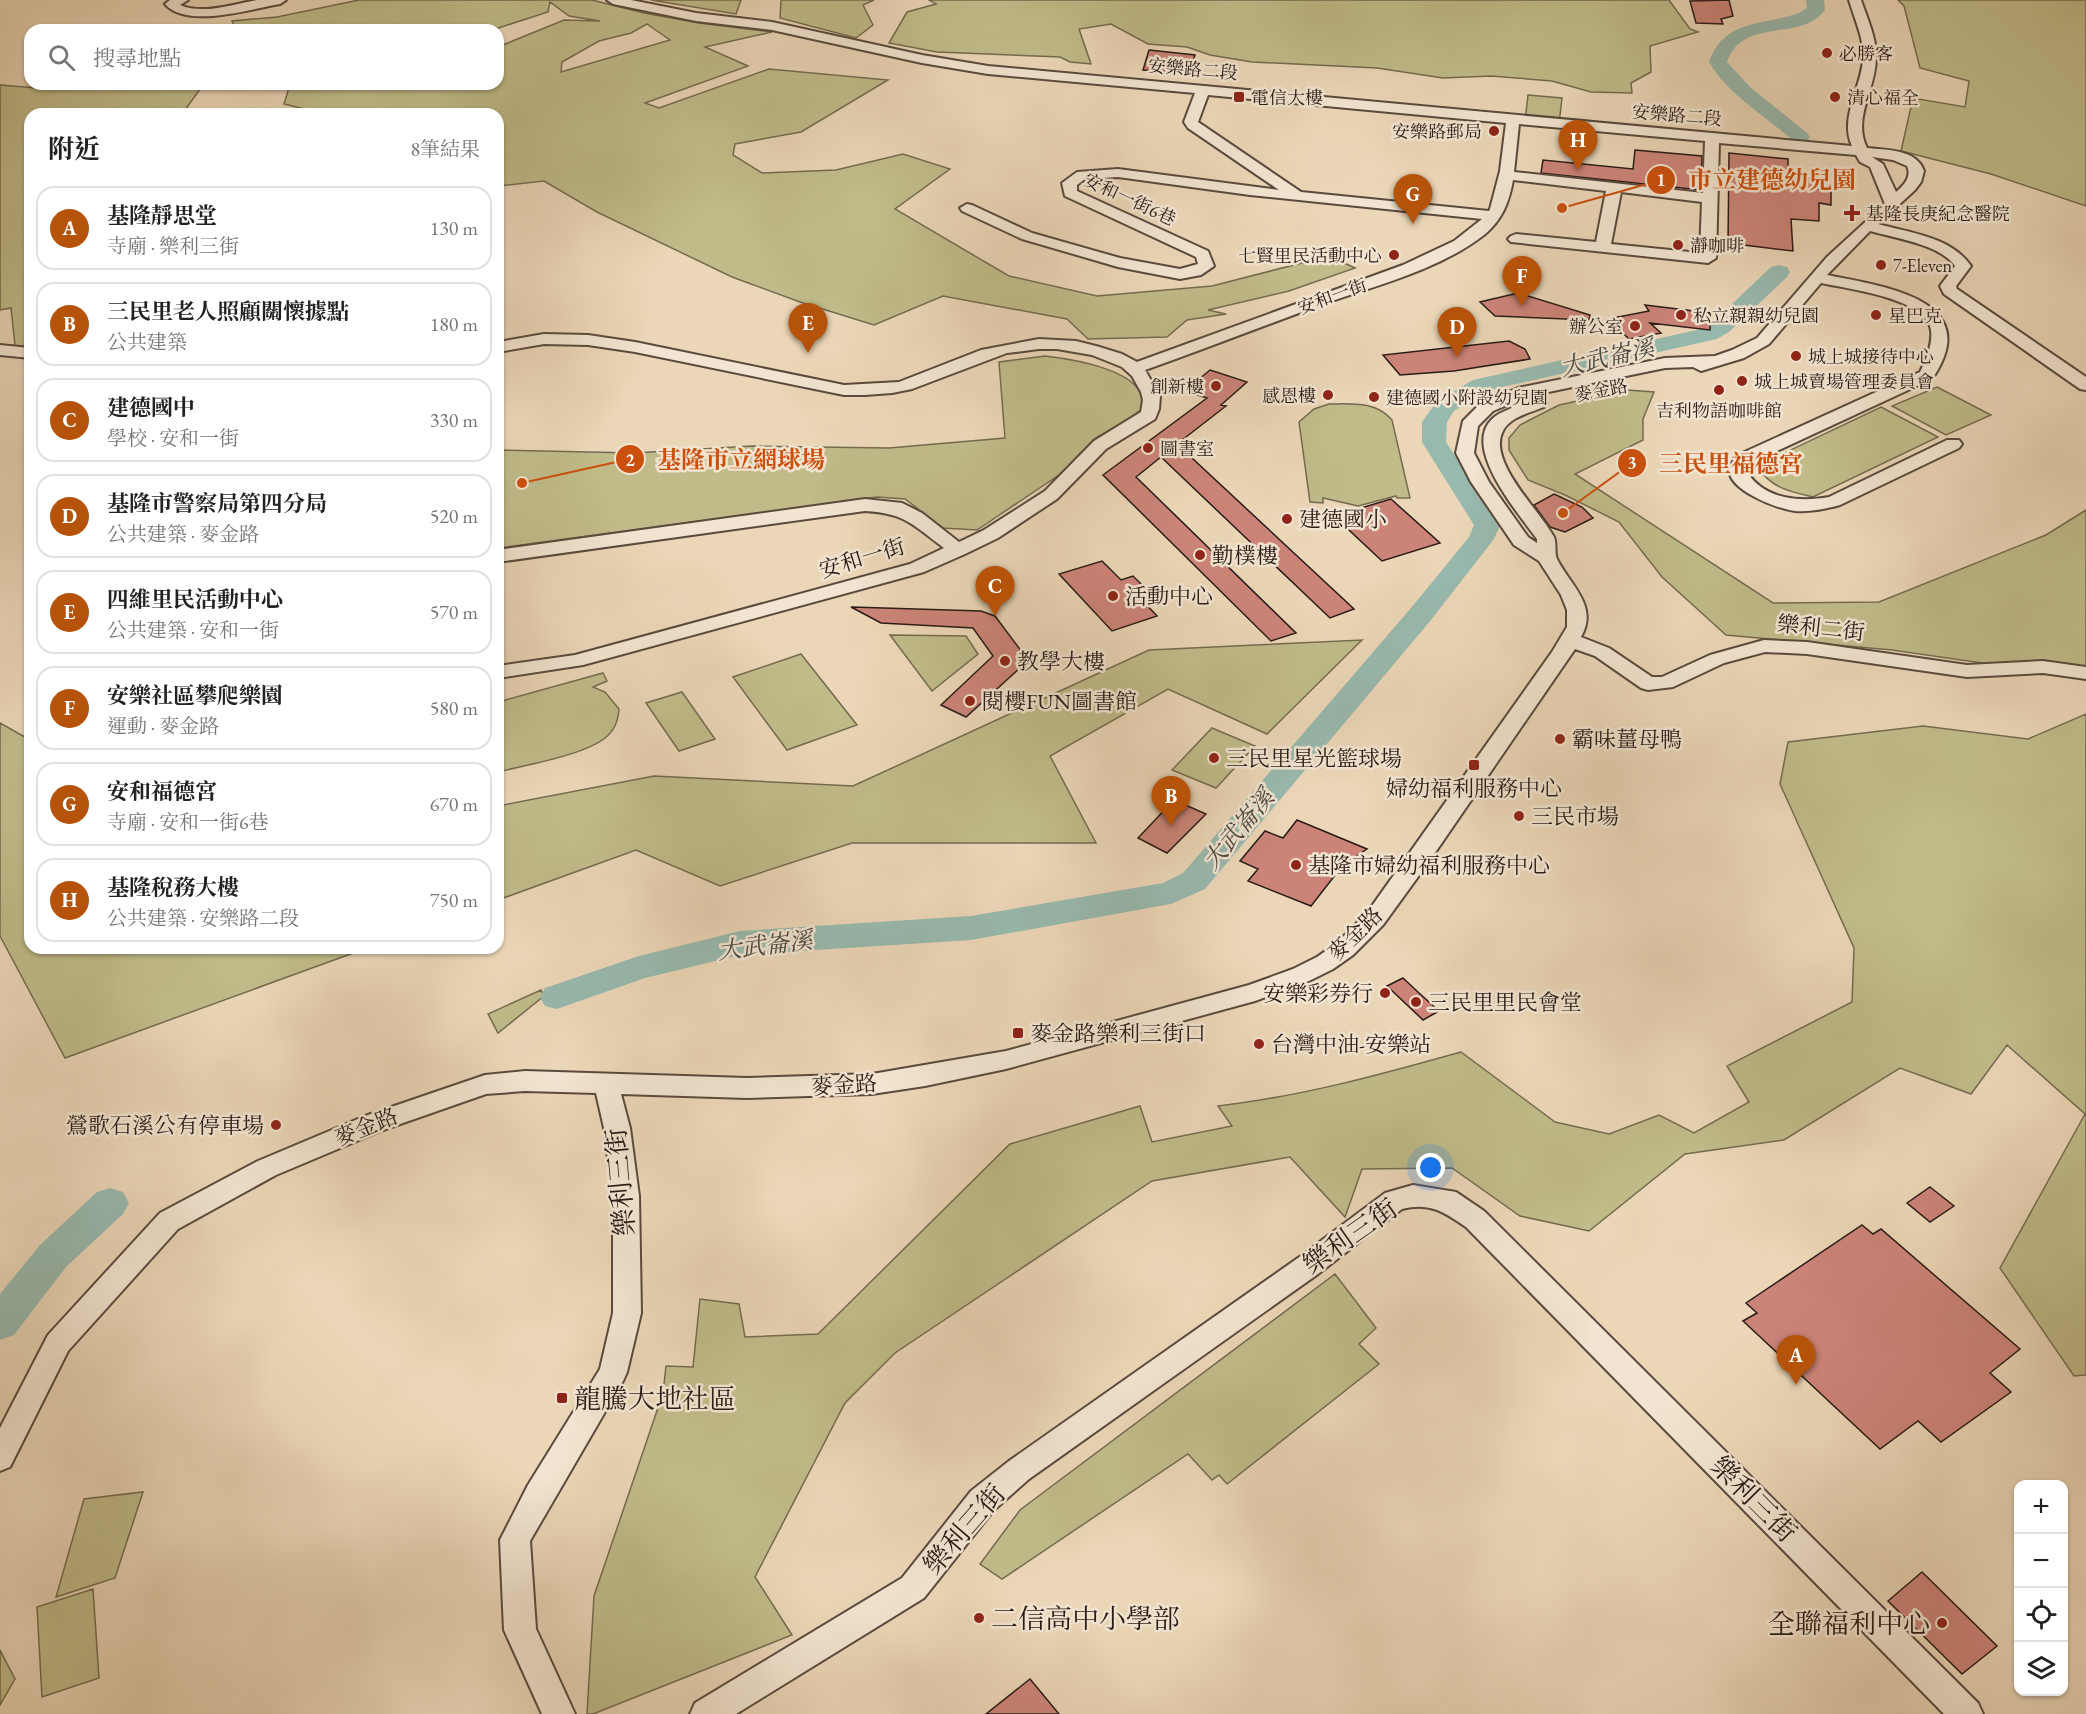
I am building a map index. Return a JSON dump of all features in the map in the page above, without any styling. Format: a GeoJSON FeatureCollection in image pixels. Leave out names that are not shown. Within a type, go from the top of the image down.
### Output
{"type":"FeatureCollection","features":[{"type":"Feature","properties":{"kind":"street"},"geometry":{"type":"LineString","coordinates":[[182,0],[171,4],[178,11],[206,13],[280,0]]}},
{"type":"Feature","properties":{"kind":"street","name":"安樂路二段"},"geometry":{"type":"LineString","coordinates":[[613,0],[696,17],[772,26],[968,68],[1828,149],[1863,155]]}},
{"type":"Feature","properties":{"kind":"street"},"geometry":{"type":"LineString","coordinates":[[1855,0],[1867,38],[1870,59],[1855,121],[1854,136],[1863,155],[1862,164],[1878,201],[1890,204]]}},
{"type":"Feature","properties":{"kind":"street"},"geometry":{"type":"LineString","coordinates":[[1203,89],[1191,122],[1193,126],[1298,195]]}},
{"type":"Feature","properties":{"kind":"street"},"geometry":{"type":"LineString","coordinates":[[1494,216],[1506,175],[1513,119]]}},
{"type":"Feature","properties":{"kind":"street"},"geometry":{"type":"LineString","coordinates":[[1516,239],[1708,258],[1712,138]]}},
{"type":"Feature","properties":{"kind":"street","name":"麥金路"},"geometry":{"type":"LineString","coordinates":[[1546,557],[1546,539],[1504,480],[1490,445],[1494,430],[1508,414],[1526,407],[1679,375],[1738,354],[1763,341],[1867,226],[1890,204],[1902,197],[1914,181],[1915,167],[1900,157],[1863,155]]}},
{"type":"Feature","properties":{"kind":"street","name":"安和一街6巷"},"geometry":{"type":"LineString","coordinates":[[967,208],[1027,236],[1118,262],[1180,274],[1196,272],[1206,266],[1203,254],[1070,193],[1069,183],[1082,176],[1118,173],[1494,216]]}},
{"type":"Feature","properties":{"kind":"street"},"geometry":{"type":"LineString","coordinates":[[1506,175],[1710,198]]}},
{"type":"Feature","properties":{"kind":"street"},"geometry":{"type":"LineString","coordinates":[[1603,248],[1614,188]]}},
{"type":"Feature","properties":{"kind":"street","name":"安和一街"},"geometry":{"type":"LineString","coordinates":[[504,671],[576,661],[852,587],[917,568],[958,550],[991,534],[1051,495],[1100,445],[1149,415],[1154,404],[1152,393],[1136,368],[1434,256],[1471,236],[1494,216]]}},
{"type":"Feature","properties":{"kind":"street"},"geometry":{"type":"LineString","coordinates":[[1867,226],[1939,246],[1954,253],[1963,266],[1948,286],[1950,291],[2086,385]]}},
{"type":"Feature","properties":{"kind":"street"},"geometry":{"type":"LineString","coordinates":[[1818,278],[1869,289],[1924,309],[1933,316],[1936,325],[1938,347],[1936,360],[1926,375],[1744,459],[1739,463],[1738,471],[1741,478],[1758,492],[1783,503],[1820,504],[1834,501],[1953,444]]}},
{"type":"Feature","properties":{"kind":"street"},"geometry":{"type":"LineString","coordinates":[[504,346],[544,339],[588,340],[635,347],[844,390],[898,388],[1006,347],[1042,342],[1077,345],[1111,356],[1136,368]]}},
{"type":"Feature","properties":{"kind":"street"},"geometry":{"type":"LineString","coordinates":[[0,350],[24,352]]}},
{"type":"Feature","properties":{"kind":"street","name":"麥金路"},"geometry":{"type":"LineString","coordinates":[[0,1458],[58,1343],[169,1221],[267,1168],[374,1123],[485,1085],[525,1081],[747,1089],[872,1084],[1006,1060],[1255,992],[1301,975],[1345,949],[1375,919],[1420,858],[1577,627],[1577,610],[1566,585],[1546,557],[1521,541],[1480,482],[1465,453],[1469,425],[1497,401],[1524,392],[1592,376],[1665,363],[1715,361]]}},
{"type":"Feature","properties":{"kind":"street"},"geometry":{"type":"LineString","coordinates":[[1592,376],[1606,389]]}},
{"type":"Feature","properties":{"kind":"street"},"geometry":{"type":"LineString","coordinates":[[504,555],[865,505],[895,507],[915,517],[958,550]]}},
{"type":"Feature","properties":{"kind":"street","name":"樂利二街"},"geometry":{"type":"LineString","coordinates":[[1570,640],[1602,652],[1648,684],[1666,683],[1717,659],[1764,646],[1807,648],[1967,671],[2043,667],[2086,673]]}},
{"type":"Feature","properties":{"kind":"street","name":"樂利三街"},"geometry":{"type":"LineString","coordinates":[[559,1714],[520,1630],[515,1540],[539,1495],[613,1372],[627,1313],[626,1196],[617,1128],[606,1083]]}},
{"type":"Feature","properties":{"kind":"street","name":"樂利三街"},"geometry":{"type":"LineString","coordinates":[[706,1714],[914,1588],[982,1501],[1019,1470],[1308,1266],[1394,1201],[1413,1196],[1447,1200],[1475,1219],[1967,1714]]}},
{"type":"Feature","properties":{"kind":"shaded area"},"geometry":{"type":"Polygon","coordinates":[[[359,0],[592,0],[699,23],[772,32],[705,47],[748,66],[645,103],[659,108],[769,69],[888,80],[801,132],[735,144],[733,155],[762,173],[836,170],[903,154],[950,169],[895,209],[1009,276],[1097,296],[1212,286],[1329,256],[1355,268],[1289,291],[1208,310],[1226,314],[1187,320],[1167,337],[1088,339],[1067,319],[943,296],[874,325],[800,302],[732,277],[597,212],[544,181],[504,185],[504,108],[300,108],[284,104],[288,90],[504,90],[504,45],[564,20],[600,21],[569,16],[550,2],[548,12],[504,26],[504,24],[233,24],[232,21],[277,17],[359,0]],[[647,24],[631,33],[599,41],[562,62],[561,72],[670,40],[647,24]]]}},
{"type":"Feature","properties":{"kind":"shaded area"},"geometry":{"type":"Polygon","coordinates":[[[651,0],[741,0],[736,14],[651,0]]]}},
{"type":"Feature","properties":{"kind":"shaded area"},"geometry":{"type":"Polygon","coordinates":[[[781,0],[874,0],[863,5],[873,25],[856,38],[780,18],[781,0]]]}},
{"type":"Feature","properties":{"kind":"shaded area"},"geometry":{"type":"Polygon","coordinates":[[[929,0],[1669,0],[1690,29],[1698,32],[1650,46],[1651,72],[1631,83],[1632,93],[1591,92],[1552,81],[1491,76],[1443,78],[1377,68],[1252,62],[1210,55],[1187,47],[1148,44],[1111,24],[1079,29],[1091,64],[1070,62],[1060,57],[937,52],[889,43],[907,12],[936,4],[929,0]]]}},
{"type":"Feature","properties":{"kind":"shaded area"},"geometry":{"type":"Polygon","coordinates":[[[1898,0],[2086,0],[2086,206],[1991,174],[1901,151],[1913,98],[1965,107],[1969,81],[1920,68],[1904,6],[1898,0]]]}},
{"type":"Feature","properties":{"kind":"shaded area"},"geometry":{"type":"Polygon","coordinates":[[[0,85],[24,87],[24,90],[200,90],[186,108],[24,108],[24,355],[16,354],[11,308],[0,310],[0,85]]]}},
{"type":"Feature","properties":{"kind":"shaded area"},"geometry":{"type":"Polygon","coordinates":[[[1528,95],[1562,98],[1559,124],[1525,121],[1528,95]]]}},
{"type":"Feature","properties":{"kind":"shaded area"},"geometry":{"type":"Polygon","coordinates":[[[1045,356],[1106,369],[1134,384],[1142,395],[1143,408],[1128,420],[1094,439],[1068,469],[977,530],[943,528],[905,499],[877,497],[504,547],[504,450],[634,453],[752,446],[889,448],[1005,438],[999,362],[1045,356]]]}},
{"type":"Feature","properties":{"kind":"shaded area"},"geometry":{"type":"Polygon","coordinates":[[[1937,387],[1991,415],[1946,435],[1892,406],[1937,387]]]}},
{"type":"Feature","properties":{"kind":"shaded area"},"geometry":{"type":"Polygon","coordinates":[[[1627,390],[1654,392],[1643,419],[1643,440],[1575,474],[1773,603],[1879,602],[2046,535],[2086,510],[2086,678],[1892,650],[1726,635],[1662,577],[1619,522],[1565,495],[1528,480],[1509,450],[1509,438],[1520,425],[1559,405],[1627,390]]]}},
{"type":"Feature","properties":{"kind":"shaded area"},"geometry":{"type":"Polygon","coordinates":[[[1329,404],[1355,404],[1379,409],[1392,420],[1410,498],[1397,498],[1396,496],[1358,506],[1323,498],[1323,503],[1310,502],[1299,422],[1314,409],[1329,404]]]}},
{"type":"Feature","properties":{"kind":"shaded area"},"geometry":{"type":"Polygon","coordinates":[[[1881,407],[1938,437],[1813,497],[1774,484],[1757,466],[1881,407]]]}},
{"type":"Feature","properties":{"kind":"shaded area"},"geometry":{"type":"Polygon","coordinates":[[[890,635],[966,636],[978,654],[932,691],[890,635]]]}},
{"type":"Feature","properties":{"kind":"shaded area"},"geometry":{"type":"Polygon","coordinates":[[[1362,640],[1267,734],[1168,689],[1050,756],[1096,843],[852,843],[720,886],[636,850],[504,898],[504,805],[654,776],[853,786],[1149,650],[1362,640]]]}},
{"type":"Feature","properties":{"kind":"shaded area"},"geometry":{"type":"Polygon","coordinates":[[[801,654],[857,725],[787,750],[733,677],[801,654]]]}},
{"type":"Feature","properties":{"kind":"shaded area"},"geometry":{"type":"Polygon","coordinates":[[[603,673],[607,681],[593,687],[605,692],[619,709],[611,732],[596,744],[539,763],[504,771],[504,700],[603,673]]]}},
{"type":"Feature","properties":{"kind":"shaded area"},"geometry":{"type":"Polygon","coordinates":[[[682,692],[715,739],[679,751],[646,703],[682,692]]]}},
{"type":"Feature","properties":{"kind":"shaded area"},"geometry":{"type":"Polygon","coordinates":[[[2086,714],[2086,1375],[2074,1376],[2000,1268],[2085,1114],[2007,1045],[1971,1094],[1900,1068],[1784,1140],[1685,1154],[1589,1231],[1520,1216],[1452,1168],[1362,1169],[1345,1217],[1290,1157],[1152,1181],[895,1353],[845,1403],[755,1577],[792,1635],[593,1714],[587,1714],[594,1596],[663,1393],[666,1366],[693,1367],[700,1299],[739,1304],[745,1337],[818,1334],[1010,1144],[1140,1106],[1152,1142],[1232,1126],[1218,1106],[1311,1091],[1461,1052],[1555,1122],[1609,1134],[1659,1115],[1694,1133],[1749,1102],[1727,1066],[1852,1002],[1854,948],[1780,784],[1788,742],[1923,726],[2028,739],[2086,714]]]}},
{"type":"Feature","properties":{"kind":"shaded area"},"geometry":{"type":"Polygon","coordinates":[[[0,723],[24,737],[24,954],[351,954],[65,1058],[0,936],[0,723]]]}},
{"type":"Feature","properties":{"kind":"shaded area","name":"三民里星光籃球場"},"geometry":{"type":"Polygon","coordinates":[[[1212,728],[1255,746],[1216,788],[1172,770],[1212,728]]]}},
{"type":"Feature","properties":{"kind":"shaded area"},"geometry":{"type":"Polygon","coordinates":[[[541,990],[544,996],[498,1033],[488,1014],[541,990]]]}},
{"type":"Feature","properties":{"kind":"shaded area"},"geometry":{"type":"Polygon","coordinates":[[[1335,1274],[1376,1328],[1359,1344],[1379,1364],[1227,1484],[1219,1475],[1212,1480],[1188,1454],[1002,1579],[980,1564],[1020,1510],[1335,1274]]]}},
{"type":"Feature","properties":{"kind":"shaded area"},"geometry":{"type":"Polygon","coordinates":[[[143,1492],[115,1578],[56,1597],[84,1499],[143,1492]]]}},
{"type":"Feature","properties":{"kind":"shaded area"},"geometry":{"type":"Polygon","coordinates":[[[93,1589],[99,1678],[42,1697],[37,1607],[93,1589]]]}},
{"type":"Feature","properties":{"kind":"shaded area"},"geometry":{"type":"Polygon","coordinates":[[[0,1650],[15,1679],[0,1705],[0,1650]]]}},
{"type":"Feature","properties":{"kind":"building"},"geometry":{"type":"Polygon","coordinates":[[[1729,0],[1733,16],[1721,19],[1723,24],[1696,23],[1690,1],[1729,0]]]}},
{"type":"Feature","properties":{"kind":"building"},"geometry":{"type":"Polygon","coordinates":[[[1149,50],[1195,55],[1190,73],[1143,70],[1149,50]]]}},
{"type":"Feature","properties":{"kind":"building"},"geometry":{"type":"Polygon","coordinates":[[[1635,150],[1702,156],[1701,190],[1541,173],[1543,160],[1633,169],[1635,150]]]}},
{"type":"Feature","properties":{"kind":"building"},"geometry":{"type":"Polygon","coordinates":[[[1729,153],[1788,159],[1788,176],[1817,179],[1818,189],[1831,191],[1831,205],[1819,203],[1819,221],[1791,219],[1793,251],[1728,243],[1729,153]]]}},
{"type":"Feature","properties":{"kind":"building"},"geometry":{"type":"Polygon","coordinates":[[[1518,293],[1590,315],[1589,320],[1495,316],[1480,302],[1518,293]]]}},
{"type":"Feature","properties":{"kind":"building"},"geometry":{"type":"Polygon","coordinates":[[[1645,305],[1710,313],[1710,330],[1650,323],[1661,333],[1629,339],[1608,319],[1649,311],[1645,305]]]}},
{"type":"Feature","properties":{"kind":"building"},"geometry":{"type":"Polygon","coordinates":[[[1509,341],[1525,349],[1530,359],[1454,371],[1400,375],[1383,355],[1509,341]]]}},
{"type":"Feature","properties":{"kind":"building"},"geometry":{"type":"Polygon","coordinates":[[[1210,370],[1247,382],[1221,405],[1226,406],[1177,444],[1354,609],[1330,618],[1161,457],[1136,477],[1296,633],[1271,641],[1103,475],[1207,398],[1185,391],[1210,370]]]}},
{"type":"Feature","properties":{"kind":"building"},"geometry":{"type":"Polygon","coordinates":[[[1554,494],[1582,507],[1593,518],[1565,532],[1550,527],[1534,505],[1554,494]]]}},
{"type":"Feature","properties":{"kind":"building"},"geometry":{"type":"Polygon","coordinates":[[[1391,499],[1440,543],[1382,561],[1334,516],[1391,499]]]}},
{"type":"Feature","properties":{"kind":"building","name":"活動中心"},"geometry":{"type":"Polygon","coordinates":[[[1102,561],[1121,580],[1133,576],[1151,594],[1140,598],[1157,616],[1112,631],[1059,574],[1102,561]]]}},
{"type":"Feature","properties":{"kind":"building","name":"教學大樓"},"geometry":{"type":"Polygon","coordinates":[[[851,607],[981,611],[995,616],[1022,652],[1021,667],[966,717],[941,705],[993,656],[973,628],[881,623],[851,607]]]}},
{"type":"Feature","properties":{"kind":"building"},"geometry":{"type":"Polygon","coordinates":[[[1174,800],[1206,814],[1167,853],[1138,838],[1174,800]]]}},
{"type":"Feature","properties":{"kind":"building","name":"基隆市婦幼福利服務中心"},"geometry":{"type":"Polygon","coordinates":[[[1297,820],[1367,849],[1343,865],[1311,906],[1248,881],[1258,869],[1240,861],[1265,831],[1283,838],[1297,820]]]}},
{"type":"Feature","properties":{"kind":"building","name":"三民里里民會堂"},"geometry":{"type":"Polygon","coordinates":[[[1403,978],[1439,1011],[1423,1020],[1387,986],[1403,978]]]}},
{"type":"Feature","properties":{"kind":"building"},"geometry":{"type":"Polygon","coordinates":[[[1930,1187],[1954,1206],[1930,1222],[1907,1203],[1930,1187]]]}},
{"type":"Feature","properties":{"kind":"building"},"geometry":{"type":"Polygon","coordinates":[[[1862,1225],[1873,1234],[1881,1229],[2020,1349],[1990,1373],[2011,1392],[1941,1442],[1918,1421],[1880,1449],[1743,1321],[1757,1313],[1746,1303],[1862,1225]]]}},
{"type":"Feature","properties":{"kind":"building","name":"全聯福利中心"},"geometry":{"type":"Polygon","coordinates":[[[1922,1572],[1997,1646],[1962,1674],[1888,1601],[1922,1572]]]}},
{"type":"Feature","properties":{"kind":"building"},"geometry":{"type":"Polygon","coordinates":[[[1030,1679],[1059,1714],[986,1714],[1030,1679]]]}},
{"type":"Feature","properties":{"kind":"waterway","name":"大武崙溪"},"geometry":{"type":"LineString","coordinates":[[1800,137],[1732,81],[1718,62],[1723,48],[1732,38],[1745,32],[1805,17],[1816,10],[1815,0]]}},
{"type":"Feature","properties":{"kind":"waterway","name":"大武崙溪"},"geometry":{"type":"LineString","coordinates":[[557,997],[639,968],[740,943],[971,928],[1171,893],[1194,881],[1421,614],[1481,539],[1487,525],[1434,442],[1432,431],[1434,422],[1446,406],[1481,385],[1709,334],[1721,327],[1779,272]]}},
{"type":"Feature","properties":{"kind":"waterway","name":"大武崙溪"},"geometry":{"type":"LineString","coordinates":[[0,1323],[53,1256],[110,1203]]}},
{"type":"Feature","properties":{"kind":"place","name":"必勝客"},"geometry":{"type":"Point","coordinates":[1827,53]}},
{"type":"Feature","properties":{"kind":"place","name":"電信大樓"},"geometry":{"type":"Point","coordinates":[1239,97]}},
{"type":"Feature","properties":{"kind":"place","name":"清心福全"},"geometry":{"type":"Point","coordinates":[1835,97]}},
{"type":"Feature","properties":{"kind":"place","name":"安樂路郵局"},"geometry":{"type":"Point","coordinates":[1494,131]}},
{"type":"Feature","properties":{"kind":"place","name":"基隆稅務大樓"},"geometry":{"type":"Point","coordinates":[1578,170]}},
{"type":"Feature","properties":{"kind":"place","name":"市立建德幼兒園"},"geometry":{"type":"Point","coordinates":[1562,208]}},
{"type":"Feature","properties":{"kind":"place","name":"基隆長庚紀念醫院"},"geometry":{"type":"Point","coordinates":[1852,213]}},
{"type":"Feature","properties":{"kind":"place","name":"安和福德宮"},"geometry":{"type":"Point","coordinates":[1413,224]}},
{"type":"Feature","properties":{"kind":"place","name":"瀞咖啡"},"geometry":{"type":"Point","coordinates":[1678,245]}},
{"type":"Feature","properties":{"kind":"place","name":"七賢里民活動中心"},"geometry":{"type":"Point","coordinates":[1394,255]}},
{"type":"Feature","properties":{"kind":"place","name":"7-Eleven"},"geometry":{"type":"Point","coordinates":[1881,265]}},
{"type":"Feature","properties":{"kind":"place","name":"安樂社區攀爬樂園"},"geometry":{"type":"Point","coordinates":[1522,306]}},
{"type":"Feature","properties":{"kind":"place","name":"私立親親幼兒園"},"geometry":{"type":"Point","coordinates":[1681,315]}},
{"type":"Feature","properties":{"kind":"place","name":"星巴克"},"geometry":{"type":"Point","coordinates":[1876,315]}},
{"type":"Feature","properties":{"kind":"place","name":"辦公室"},"geometry":{"type":"Point","coordinates":[1635,326]}},
{"type":"Feature","properties":{"kind":"place","name":"四維里民活動中心"},"geometry":{"type":"Point","coordinates":[808,353]}},
{"type":"Feature","properties":{"kind":"place","name":"城上城接待中心"},"geometry":{"type":"Point","coordinates":[1796,356]}},
{"type":"Feature","properties":{"kind":"place","name":"基隆市警察局第四分局"},"geometry":{"type":"Point","coordinates":[1457,357]}},
{"type":"Feature","properties":{"kind":"place","name":"城上城賣場管理委員會"},"geometry":{"type":"Point","coordinates":[1742,381]}},
{"type":"Feature","properties":{"kind":"place","name":"創新樓"},"geometry":{"type":"Point","coordinates":[1216,386]}},
{"type":"Feature","properties":{"kind":"place","name":"吉利物語咖啡館"},"geometry":{"type":"Point","coordinates":[1719,390]}},
{"type":"Feature","properties":{"kind":"place","name":"感恩樓"},"geometry":{"type":"Point","coordinates":[1328,395]}},
{"type":"Feature","properties":{"kind":"place","name":"建德國小附設幼兒園"},"geometry":{"type":"Point","coordinates":[1374,397]}},
{"type":"Feature","properties":{"kind":"place","name":"圖書室"},"geometry":{"type":"Point","coordinates":[1148,448]}},
{"type":"Feature","properties":{"kind":"place","name":"基隆市立網球場"},"geometry":{"type":"Point","coordinates":[522,483]}},
{"type":"Feature","properties":{"kind":"place","name":"三民里福德宮"},"geometry":{"type":"Point","coordinates":[1563,513]}},
{"type":"Feature","properties":{"kind":"place","name":"建德國小"},"geometry":{"type":"Point","coordinates":[1287,519]}},
{"type":"Feature","properties":{"kind":"place","name":"勤樸樓"},"geometry":{"type":"Point","coordinates":[1200,555]}},
{"type":"Feature","properties":{"kind":"place","name":"活動中心"},"geometry":{"type":"Point","coordinates":[1113,596]}},
{"type":"Feature","properties":{"kind":"place","name":"建德國中"},"geometry":{"type":"Point","coordinates":[995,616]}},
{"type":"Feature","properties":{"kind":"place","name":"教學大樓"},"geometry":{"type":"Point","coordinates":[1005,661]}},
{"type":"Feature","properties":{"kind":"place","name":"閱櫻FUN圖書館"},"geometry":{"type":"Point","coordinates":[970,701]}},
{"type":"Feature","properties":{"kind":"place","name":"霸味薑母鴨"},"geometry":{"type":"Point","coordinates":[1560,739]}},
{"type":"Feature","properties":{"kind":"place","name":"三民里星光籃球場"},"geometry":{"type":"Point","coordinates":[1214,758]}},
{"type":"Feature","properties":{"kind":"place","name":"婦幼福利服務中心"},"geometry":{"type":"Point","coordinates":[1474,765]}},
{"type":"Feature","properties":{"kind":"place","name":"三民市場"},"geometry":{"type":"Point","coordinates":[1519,816]}},
{"type":"Feature","properties":{"kind":"place","name":"三民里老人照顧關懷據點"},"geometry":{"type":"Point","coordinates":[1171,826]}},
{"type":"Feature","properties":{"kind":"place","name":"基隆市婦幼福利服務中心"},"geometry":{"type":"Point","coordinates":[1296,865]}},
{"type":"Feature","properties":{"kind":"place","name":"安樂彩券行"},"geometry":{"type":"Point","coordinates":[1385,993]}},
{"type":"Feature","properties":{"kind":"place","name":"三民里里民會堂"},"geometry":{"type":"Point","coordinates":[1416,1002]}},
{"type":"Feature","properties":{"kind":"place","name":"麥金路樂利三街口"},"geometry":{"type":"Point","coordinates":[1018,1033]}},
{"type":"Feature","properties":{"kind":"place","name":"台灣中油-安樂站"},"geometry":{"type":"Point","coordinates":[1259,1044]}},
{"type":"Feature","properties":{"kind":"place","name":"鶯歌石溪公有停車場"},"geometry":{"type":"Point","coordinates":[276,1125]}},
{"type":"Feature","properties":{"kind":"place","name":"基隆靜思堂"},"geometry":{"type":"Point","coordinates":[1796,1385]}},
{"type":"Feature","properties":{"kind":"place","name":"龍騰大地社區"},"geometry":{"type":"Point","coordinates":[562,1398]}},
{"type":"Feature","properties":{"kind":"place","name":"二信高中小學部"},"geometry":{"type":"Point","coordinates":[979,1618]}},
{"type":"Feature","properties":{"kind":"place","name":"全聯福利中心"},"geometry":{"type":"Point","coordinates":[1942,1623]}}]}
